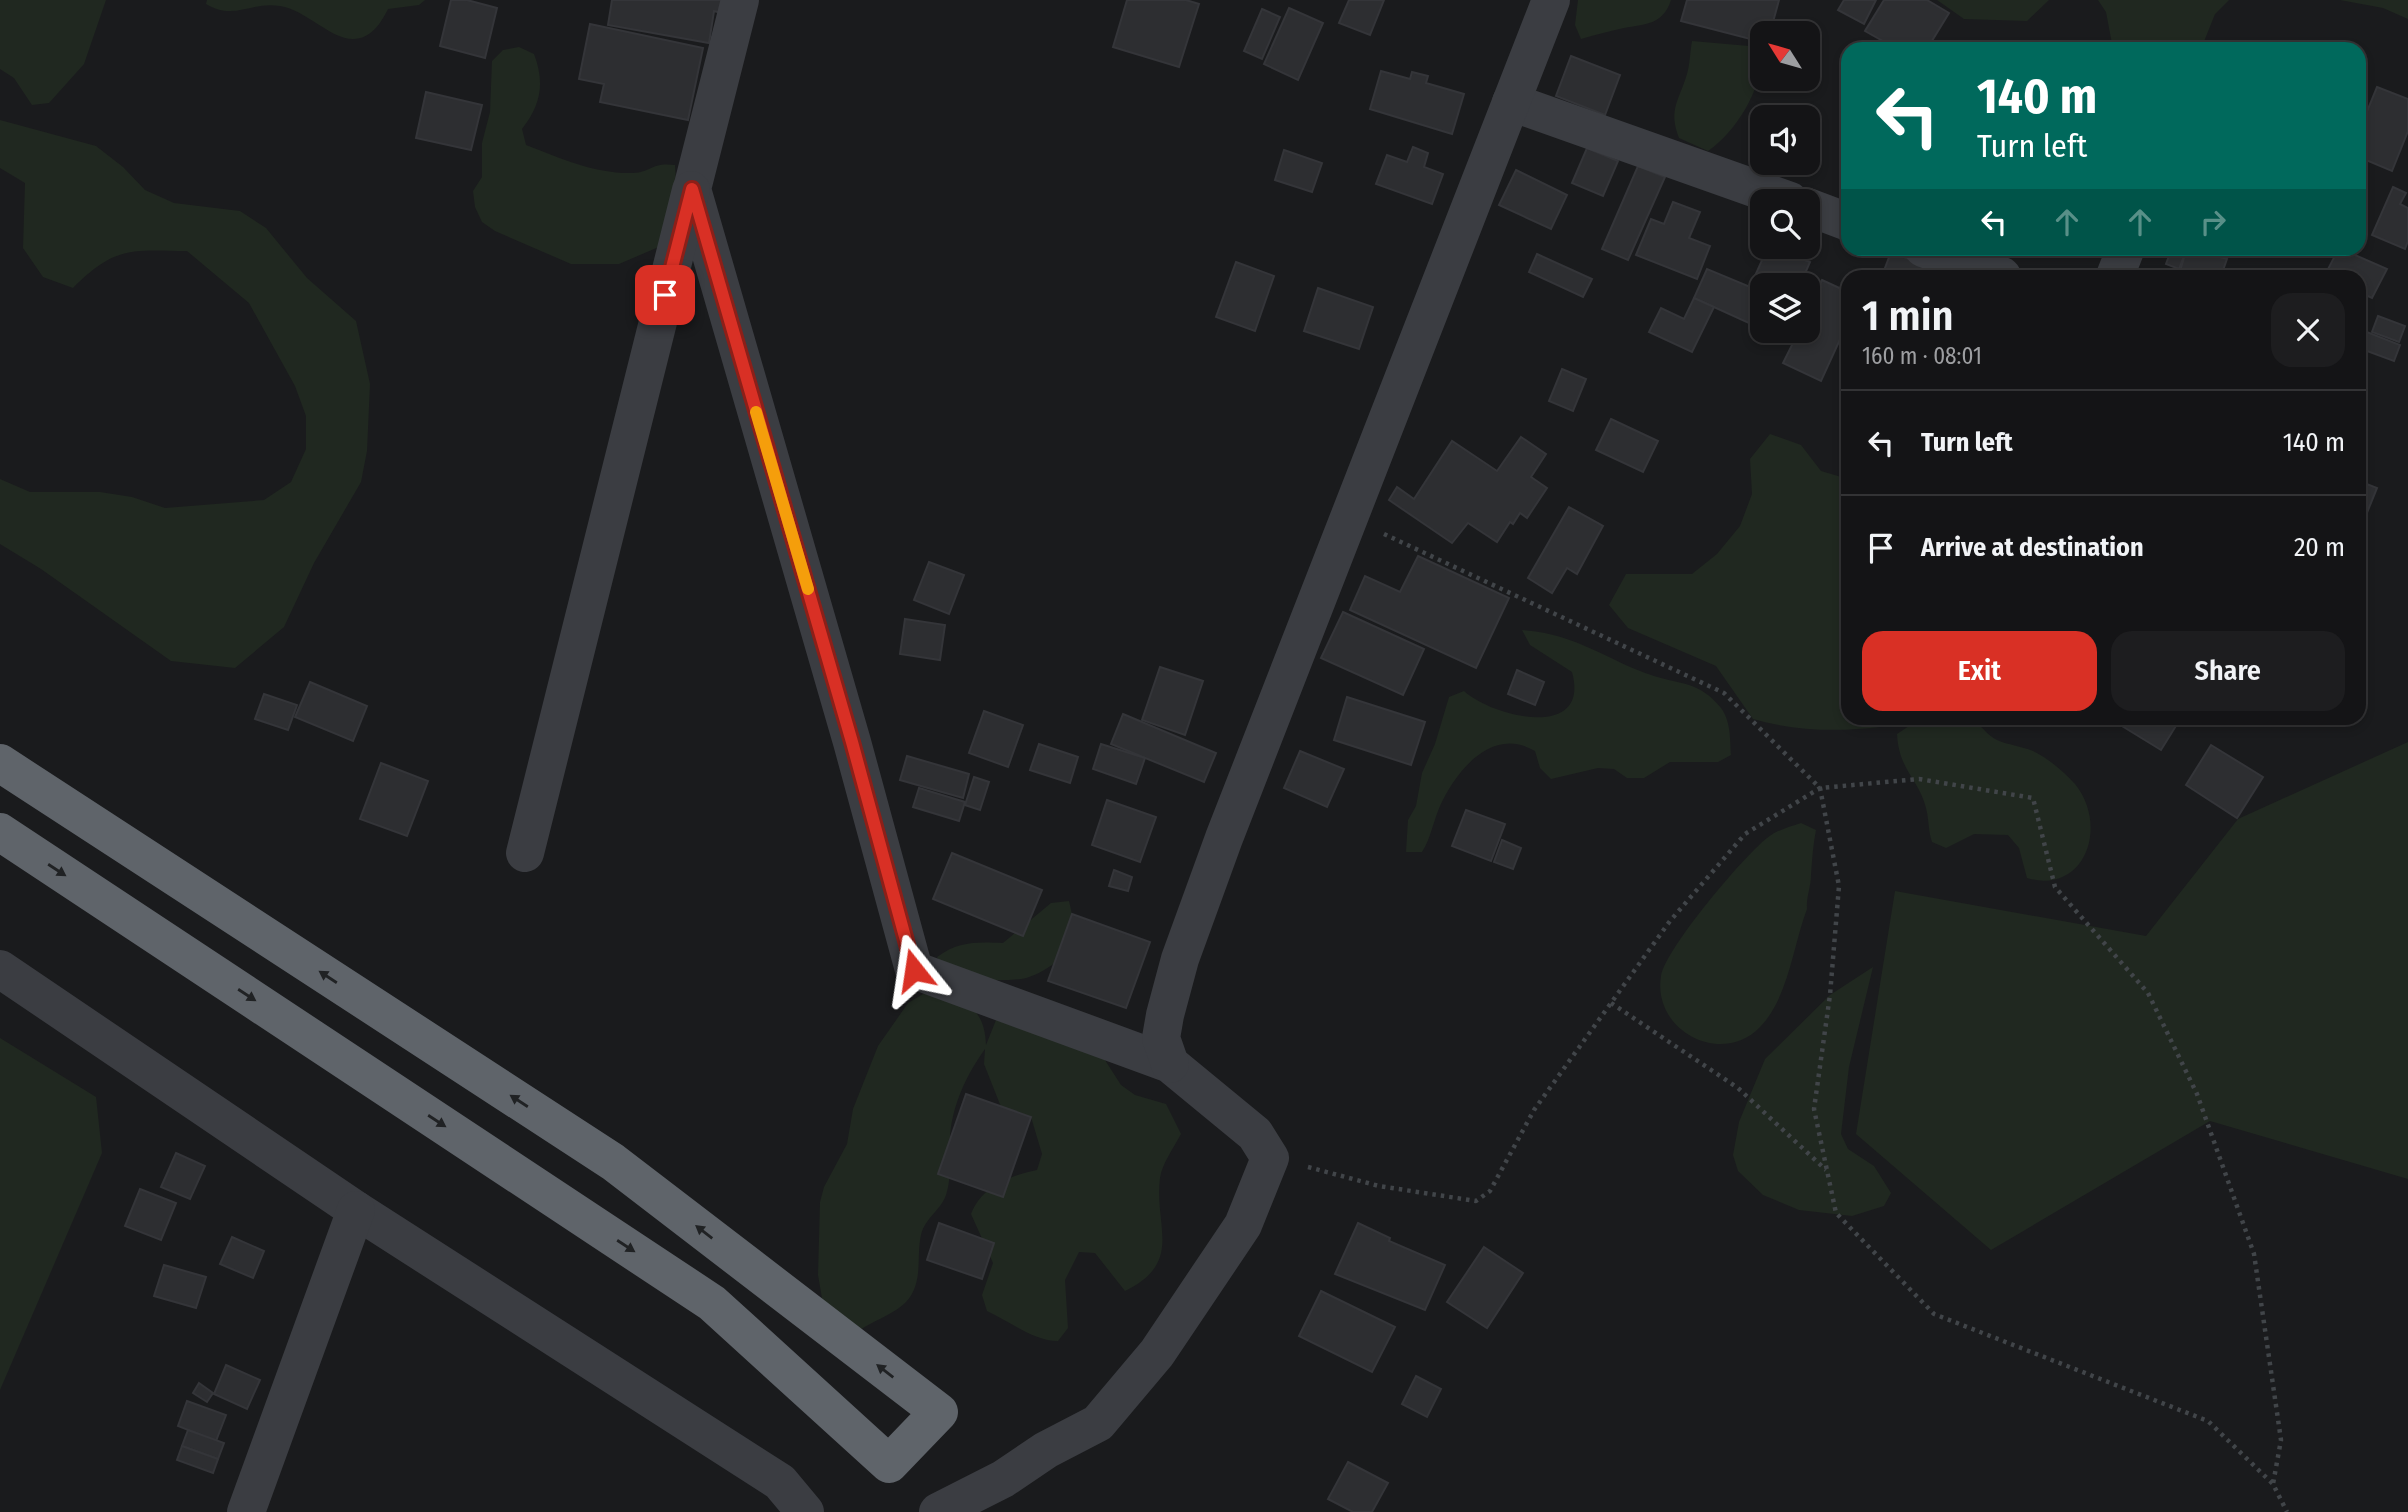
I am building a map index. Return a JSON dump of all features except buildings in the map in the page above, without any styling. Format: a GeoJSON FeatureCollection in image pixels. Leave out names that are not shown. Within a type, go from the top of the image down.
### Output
{"type":"FeatureCollection","features":[{"type":"Feature","properties":{"kind":"highway"},"geometry":{"type":"LineString","coordinates":[[0,763],[613,1162],[939,1412],[889,1464],[712,1303],[0,832]]}},
{"type":"Feature","properties":{"kind":"street"},"geometry":{"type":"LineString","coordinates":[[525,853],[740,0]]}},
{"type":"Feature","properties":{"kind":"street"},"geometry":{"type":"LineString","coordinates":[[1170,1064],[1161,1038],[1180,959],[1551,0]]}},
{"type":"Feature","properties":{"kind":"street"},"geometry":{"type":"LineString","coordinates":[[1511,102],[1756,189]]}},
{"type":"Feature","properties":{"kind":"street"},"geometry":{"type":"LineString","coordinates":[[692,189],[852,742],[914,970],[1170,1064],[1255,1134],[1270,1158],[1243,1225],[1157,1353],[1098,1423],[1046,1450],[1003,1479],[938,1512]]}},
{"type":"Feature","properties":{"kind":"street"},"geometry":{"type":"LineString","coordinates":[[1820,212],[1841,219]]}},
{"type":"Feature","properties":{"kind":"street"},"geometry":{"type":"LineString","coordinates":[[1946,256],[1985,270]]}},
{"type":"Feature","properties":{"kind":"street"},"geometry":{"type":"LineString","coordinates":[[0,969],[356,1210],[780,1482],[805,1512]]}},
{"type":"Feature","properties":{"kind":"street"},"geometry":{"type":"LineString","coordinates":[[246,1512],[356,1210]]}},
{"type":"Feature","properties":{"kind":"path"},"geometry":{"type":"LineString","coordinates":[[1349,518],[1724,694],[1819,788],[1839,886],[1830,995],[1814,1109],[1836,1213],[1934,1314],[2207,1421],[2273,1484],[2287,1512]]}},
{"type":"Feature","properties":{"kind":"path"},"geometry":{"type":"LineString","coordinates":[[1270,1158],[1379,1185],[1476,1201],[1490,1191],[1534,1110],[1670,921],[1745,834],[1819,788],[1919,779],[2033,798],[2054,887],[2148,993],[2197,1094],[2254,1254],[2280,1440],[2273,1484]]}},
{"type":"Feature","properties":{"kind":"path"},"geometry":{"type":"LineString","coordinates":[[1611,1003],[1738,1088],[1827,1171]]}},
{"type":"Feature","properties":{"kind":"shaded area"},"geometry":{"type":"Polygon","coordinates":[[[0,0],[106,0],[84,64],[49,103],[32,105],[14,78],[0,69],[0,0]]]}},
{"type":"Feature","properties":{"kind":"shaded area"},"geometry":{"type":"Polygon","coordinates":[[[207,0],[425,0],[419,5],[388,9],[379,25],[370,33],[353,39],[344,38],[299,13],[280,6],[225,11],[206,4],[207,0]]]}},
{"type":"Feature","properties":{"kind":"shaded area"},"geometry":{"type":"Polygon","coordinates":[[[1578,0],[1671,0],[1663,14],[1652,22],[1581,39],[1575,25],[1578,0]]]}},
{"type":"Feature","properties":{"kind":"shaded area"},"geometry":{"type":"Polygon","coordinates":[[[1937,0],[2049,0],[2027,21],[1964,19],[1937,0]]]}},
{"type":"Feature","properties":{"kind":"shaded area"},"geometry":{"type":"Polygon","coordinates":[[[2098,0],[2229,0],[2215,14],[2204,42],[2112,42],[2106,12],[2098,0]]]}},
{"type":"Feature","properties":{"kind":"shaded area"},"geometry":{"type":"Polygon","coordinates":[[[2340,0],[2408,0],[2408,19],[2383,8],[2340,0]]]}},
{"type":"Feature","properties":{"kind":"shaded area"},"geometry":{"type":"Polygon","coordinates":[[[1692,41],[1750,47],[1750,91],[1754,91],[1746,109],[1728,133],[1708,151],[1679,138],[1674,120],[1676,105],[1688,70],[1692,41]]]}},
{"type":"Feature","properties":{"kind":"shaded area"},"geometry":{"type":"Polygon","coordinates":[[[519,47],[534,54],[540,84],[537,102],[522,129],[526,145],[579,165],[619,173],[675,165],[677,198],[661,246],[619,264],[571,264],[495,231],[482,222],[475,207],[473,191],[482,177],[482,143],[490,112],[492,61],[503,50],[519,47]]]}},
{"type":"Feature","properties":{"kind":"shaded area"},"geometry":{"type":"Polygon","coordinates":[[[0,120],[96,146],[123,167],[145,190],[174,203],[240,211],[266,228],[307,278],[356,321],[370,384],[367,451],[361,482],[314,563],[284,627],[235,668],[171,661],[41,569],[0,544],[0,479],[30,492],[100,492],[132,497],[165,508],[264,500],[291,482],[306,449],[306,416],[295,386],[249,303],[187,251],[151,250],[125,253],[101,264],[73,288],[43,277],[23,248],[25,183],[0,168],[0,120]]]}},
{"type":"Feature","properties":{"kind":"shaded area"},"geometry":{"type":"Polygon","coordinates":[[[1770,434],[1801,445],[1821,471],[1841,477],[1841,725],[1881,725],[1880,727],[1816,729],[1753,719],[1716,666],[1628,628],[1609,605],[1626,574],[1692,574],[1717,554],[1740,526],[1752,494],[1750,459],[1770,434]]]}},
{"type":"Feature","properties":{"kind":"shaded area"},"geometry":{"type":"Polygon","coordinates":[[[1522,630],[1542,632],[1576,642],[1637,670],[1698,688],[1713,699],[1727,719],[1731,755],[1718,762],[1670,762],[1644,778],[1627,778],[1614,769],[1598,768],[1551,779],[1540,768],[1535,751],[1520,745],[1505,744],[1491,748],[1478,755],[1456,778],[1440,806],[1422,852],[1406,852],[1408,820],[1416,806],[1422,773],[1435,744],[1449,697],[1464,691],[1495,709],[1536,717],[1554,715],[1567,708],[1574,694],[1572,672],[1530,645],[1522,630]]]}},
{"type":"Feature","properties":{"kind":"shaded area"},"geometry":{"type":"Polygon","coordinates":[[[1910,725],[1979,725],[1997,740],[2028,749],[2056,766],[2075,784],[2085,801],[2090,819],[2090,837],[2077,867],[2064,876],[2047,881],[2027,878],[2019,848],[2008,835],[1974,834],[1946,848],[1932,842],[1923,798],[1901,757],[1897,734],[1910,725]]]}},
{"type":"Feature","properties":{"kind":"shaded area"},"geometry":{"type":"Polygon","coordinates":[[[2408,742],[2408,1179],[2210,1121],[1991,1250],[1856,1134],[1895,891],[2146,936],[2238,819],[2408,742]]]}},
{"type":"Feature","properties":{"kind":"shaded area"},"geometry":{"type":"Polygon","coordinates":[[[1801,823],[1816,830],[1807,909],[1777,1002],[1760,1027],[1744,1039],[1727,1044],[1710,1043],[1693,1037],[1678,1027],[1667,1013],[1661,996],[1661,976],[1666,963],[1690,925],[1756,848],[1775,833],[1801,823]]]}},
{"type":"Feature","properties":{"kind":"shaded area"},"geometry":{"type":"Polygon","coordinates":[[[1069,901],[1073,926],[1070,946],[1044,970],[1021,979],[1002,980],[972,979],[944,973],[937,957],[945,952],[968,944],[1003,943],[1051,903],[1069,901]]]}},
{"type":"Feature","properties":{"kind":"shaded area"},"geometry":{"type":"Polygon","coordinates":[[[1873,967],[1849,1067],[1841,1134],[1848,1149],[1874,1166],[1891,1193],[1884,1206],[1852,1216],[1799,1210],[1763,1195],[1738,1171],[1733,1155],[1739,1122],[1765,1059],[1830,995],[1873,967]]]}},
{"type":"Feature","properties":{"kind":"shaded area"},"geometry":{"type":"Polygon","coordinates":[[[935,987],[971,1007],[982,1022],[986,1045],[996,1020],[1103,1057],[1121,1085],[1135,1095],[1166,1104],[1181,1134],[1160,1178],[1162,1242],[1155,1268],[1143,1280],[1125,1291],[1095,1253],[1079,1252],[1065,1280],[1068,1328],[1058,1341],[1040,1338],[987,1311],[982,1295],[993,1263],[971,1214],[989,1189],[1016,1175],[1037,1170],[1042,1154],[1031,1117],[1003,1112],[984,1064],[985,1049],[972,1069],[957,1102],[951,1125],[948,1188],[944,1200],[923,1229],[917,1278],[912,1295],[901,1307],[852,1336],[827,1327],[818,1275],[820,1202],[824,1187],[847,1144],[853,1109],[878,1046],[908,1003],[935,987]]]}},
{"type":"Feature","properties":{"kind":"shaded area"},"geometry":{"type":"Polygon","coordinates":[[[0,1038],[96,1097],[102,1153],[0,1390],[0,1038]]]}},
{"type":"Feature","properties":{"kind":"slow traffic"},"geometry":{"type":"LineString","coordinates":[[756,412],[808,589]]}},
{"type":"Feature","properties":{"kind":"route"},"geometry":{"type":"LineString","coordinates":[[665,295],[692,189],[852,742],[914,970]]}}]}
